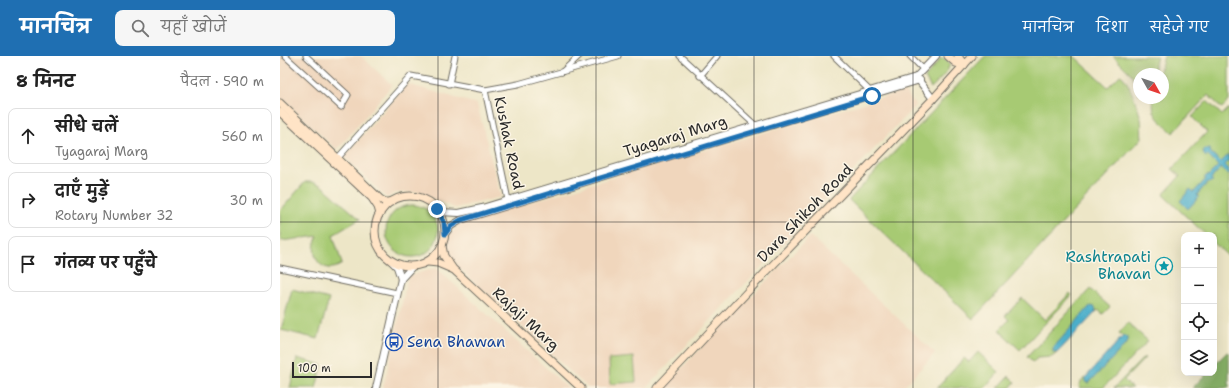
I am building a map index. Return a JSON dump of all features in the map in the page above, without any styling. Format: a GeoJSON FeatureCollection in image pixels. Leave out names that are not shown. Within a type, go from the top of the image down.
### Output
{"type":"FeatureCollection","features":[{"type":"Feature","properties":{"kind":"main road"},"geometry":{"type":"LineString","coordinates":[[948,56],[956,63],[964,66]]}},
{"type":"Feature","properties":{"kind":"main road"},"geometry":{"type":"LineString","coordinates":[[958,56],[964,66]]}},
{"type":"Feature","properties":{"kind":"main road","name":"Dara Shikoh Road"},"geometry":{"type":"LineString","coordinates":[[657,388],[933,99],[972,56]]}},
{"type":"Feature","properties":{"kind":"main road"},"geometry":{"type":"LineString","coordinates":[[280,103],[376,202],[380,214]]}},
{"type":"Feature","properties":{"kind":"main road"},"geometry":{"type":"LineString","coordinates":[[280,112],[380,199],[385,202],[391,202]]}},
{"type":"Feature","properties":{"kind":"main road"},"geometry":{"type":"LineString","coordinates":[[405,196],[419,197],[432,204],[440,212],[444,222],[445,234],[442,246],[436,256],[428,262],[421,265],[404,266],[392,262],[382,253],[376,242],[375,229],[380,214],[391,202],[405,196]]}},
{"type":"Feature","properties":{"kind":"main road","name":"Rajaji Marg"},"geometry":{"type":"LineString","coordinates":[[442,246],[444,256],[453,269],[581,388]]}},
{"type":"Feature","properties":{"kind":"main road","name":"Rajaji Marg"},"geometry":{"type":"LineString","coordinates":[[428,262],[438,263],[453,269]]}},
{"type":"Feature","properties":{"kind":"street"},"geometry":{"type":"LineString","coordinates":[[285,56],[341,107],[348,95],[306,56]]}},
{"type":"Feature","properties":{"kind":"street"},"geometry":{"type":"LineString","coordinates":[[449,84],[455,56]]}},
{"type":"Feature","properties":{"kind":"street"},"geometry":{"type":"LineString","coordinates":[[562,73],[579,56]]}},
{"type":"Feature","properties":{"kind":"street"},"geometry":{"type":"LineString","coordinates":[[335,160],[411,76],[485,90],[518,84],[562,73],[618,56]]}},
{"type":"Feature","properties":{"kind":"street"},"geometry":{"type":"LineString","coordinates":[[680,56],[755,125]]}},
{"type":"Feature","properties":{"kind":"street"},"geometry":{"type":"LineString","coordinates":[[700,76],[717,56]]}},
{"type":"Feature","properties":{"kind":"street"},"geometry":{"type":"LineString","coordinates":[[834,56],[870,91]]}},
{"type":"Feature","properties":{"kind":"street"},"geometry":{"type":"LineString","coordinates":[[910,56],[923,69]]}},
{"type":"Feature","properties":{"kind":"street"},"geometry":{"type":"LineString","coordinates":[[933,99],[918,78],[923,69],[936,56]]}},
{"type":"Feature","properties":{"kind":"street","name":"Tyagaraj Marg"},"geometry":{"type":"LineString","coordinates":[[440,212],[459,213],[482,208],[755,125],[918,78]]}},
{"type":"Feature","properties":{"kind":"street","name":"Tyagaraj Marg"},"geometry":{"type":"LineString","coordinates":[[445,234],[451,226],[461,220],[918,78]]}},
{"type":"Feature","properties":{"kind":"street","name":"Kushak Road"},"geometry":{"type":"LineString","coordinates":[[485,90],[508,200]]}},
{"type":"Feature","properties":{"kind":"street"},"geometry":{"type":"LineString","coordinates":[[392,262],[397,268],[401,278]]}},
{"type":"Feature","properties":{"kind":"street"},"geometry":{"type":"LineString","coordinates":[[376,388],[401,278],[412,266]]}},
{"type":"Feature","properties":{"kind":"street"},"geometry":{"type":"LineString","coordinates":[[280,268],[397,293]]}},
{"type":"Feature","properties":{"kind":"shaded area"},"geometry":{"type":"Polygon","coordinates":[[[280,56],[361,56],[392,85],[337,150],[280,97],[280,56]]]}},
{"type":"Feature","properties":{"kind":"shaded area"},"geometry":{"type":"Polygon","coordinates":[[[407,84],[477,104],[501,197],[455,208],[417,192],[396,193],[387,198],[344,157],[407,84]]]}},
{"type":"Feature","properties":{"kind":"shaded area"},"geometry":{"type":"Polygon","coordinates":[[[904,91],[916,105],[646,388],[588,388],[448,258],[449,236],[460,223],[904,91]]]}},
{"type":"Feature","properties":{"kind":"shaded area"},"geometry":{"type":"Polygon","coordinates":[[[810,236],[935,353],[903,388],[662,388],[810,236]]]}},
{"type":"Feature","properties":{"kind":"shaded area"},"geometry":{"type":"Polygon","coordinates":[[[436,268],[568,388],[383,388],[408,276],[436,268]]]}},
{"type":"Feature","properties":{"kind":"green space"},"geometry":{"type":"Polygon","coordinates":[[[985,56],[1074,56],[1108,87],[1120,75],[1123,77],[1133,95],[1133,104],[1137,104],[1141,119],[1142,138],[973,319],[849,200],[985,56]]]}},
{"type":"Feature","properties":{"kind":"green space"},"geometry":{"type":"Polygon","coordinates":[[[1113,56],[1157,56],[1154,68],[1133,68],[1133,76],[1113,56]]]}},
{"type":"Feature","properties":{"kind":"green space"},"geometry":{"type":"Polygon","coordinates":[[[1164,56],[1229,56],[1229,101],[1222,108],[1208,95],[1173,133],[1155,114],[1153,104],[1169,104],[1169,68],[1161,68],[1164,56]]]}},
{"type":"Feature","properties":{"kind":"green space"},"geometry":{"type":"Polygon","coordinates":[[[941,58],[947,60],[949,68],[931,88],[925,78],[941,58]]]}},
{"type":"Feature","properties":{"kind":"green space"},"geometry":{"type":"Polygon","coordinates":[[[1207,101],[1222,115],[1229,108],[1229,257],[1217,246],[1217,232],[1203,232],[1163,195],[1180,176],[1172,169],[1207,132],[1192,117],[1207,101]]]}},
{"type":"Feature","properties":{"kind":"green space"},"geometry":{"type":"Polygon","coordinates":[[[305,182],[312,182],[321,185],[360,219],[333,235],[342,264],[335,268],[328,268],[318,262],[314,250],[318,236],[281,241],[280,239],[280,211],[305,182]]]}},
{"type":"Feature","properties":{"kind":"green space"},"geometry":{"type":"Polygon","coordinates":[[[407,205],[417,205],[431,212],[438,226],[438,236],[431,250],[417,257],[407,257],[397,253],[390,246],[386,236],[386,226],[390,216],[397,209],[407,205]]]}},
{"type":"Feature","properties":{"kind":"green space"},"geometry":{"type":"Polygon","coordinates":[[[292,289],[329,299],[318,339],[281,330],[292,289]]]}},
{"type":"Feature","properties":{"kind":"green space"},"geometry":{"type":"Polygon","coordinates":[[[1090,289],[1110,307],[1103,314],[1098,310],[1096,312],[1097,310],[1054,353],[1057,353],[1052,357],[1037,358],[1033,363],[1027,357],[1090,289]]]}},
{"type":"Feature","properties":{"kind":"green space"},"geometry":{"type":"Polygon","coordinates":[[[1070,293],[1072,295],[1020,350],[999,330],[1009,320],[1005,316],[1022,298],[1045,320],[1070,293]]]}},
{"type":"Feature","properties":{"kind":"green space"},"geometry":{"type":"Polygon","coordinates":[[[1128,323],[1148,341],[1103,388],[1079,388],[1080,383],[1125,336],[1119,333],[1128,323]]]}},
{"type":"Feature","properties":{"kind":"green space"},"geometry":{"type":"Polygon","coordinates":[[[978,352],[999,372],[985,388],[937,388],[964,358],[969,362],[978,352]]]}},
{"type":"Feature","properties":{"kind":"green space"},"geometry":{"type":"Polygon","coordinates":[[[1227,352],[1229,353],[1229,388],[1192,388],[1204,376],[1217,376],[1217,362],[1227,352]]]}},
{"type":"Feature","properties":{"kind":"green space"},"geometry":{"type":"Polygon","coordinates":[[[634,357],[636,382],[610,384],[609,359],[634,357]]]}},
{"type":"Feature","properties":{"kind":"green space"},"geometry":{"type":"Polygon","coordinates":[[[1144,357],[1145,358],[1124,380],[1132,388],[1114,388],[1144,357]]]}},
{"type":"Feature","properties":{"kind":"green space"},"geometry":{"type":"Polygon","coordinates":[[[297,358],[322,365],[316,388],[290,388],[297,358]]]}},
{"type":"Feature","properties":{"kind":"green space"},"geometry":{"type":"Polygon","coordinates":[[[1009,376],[1015,382],[1010,388],[998,388],[1009,376]]]}},
{"type":"Feature","properties":{"kind":"water"},"geometry":{"type":"Polygon","coordinates":[[[1205,148],[1207,150],[1209,148],[1211,151],[1210,152],[1221,162],[1229,154],[1229,160],[1224,165],[1229,170],[1229,175],[1221,168],[1211,179],[1213,181],[1210,183],[1208,182],[1197,195],[1199,197],[1188,209],[1180,201],[1190,189],[1194,192],[1206,179],[1204,178],[1218,166],[1207,155],[1206,157],[1203,154],[1205,148]]]}},
{"type":"Feature","properties":{"kind":"water"},"geometry":{"type":"Polygon","coordinates":[[[1090,306],[1095,307],[1096,312],[1057,353],[1053,352],[1053,348],[1090,306]]]}},
{"type":"Feature","properties":{"kind":"water"},"geometry":{"type":"Polygon","coordinates":[[[1123,336],[1128,337],[1128,342],[1089,383],[1085,382],[1085,378],[1123,336]]]}},
{"type":"Feature","properties":{"kind":"place","name":"Rashtrapati Bhavan"},"geometry":{"type":"Point","coordinates":[1164,266]}},
{"type":"Feature","properties":{"kind":"place","name":"Sena Bhawan"},"geometry":{"type":"Point","coordinates":[394,342]}},
{"type":"Feature","properties":{"kind":"route"},"geometry":{"type":"LineString","coordinates":[[437,209],[440,212],[444,222],[445,234],[451,226],[461,220],[872,96]]}}]}
